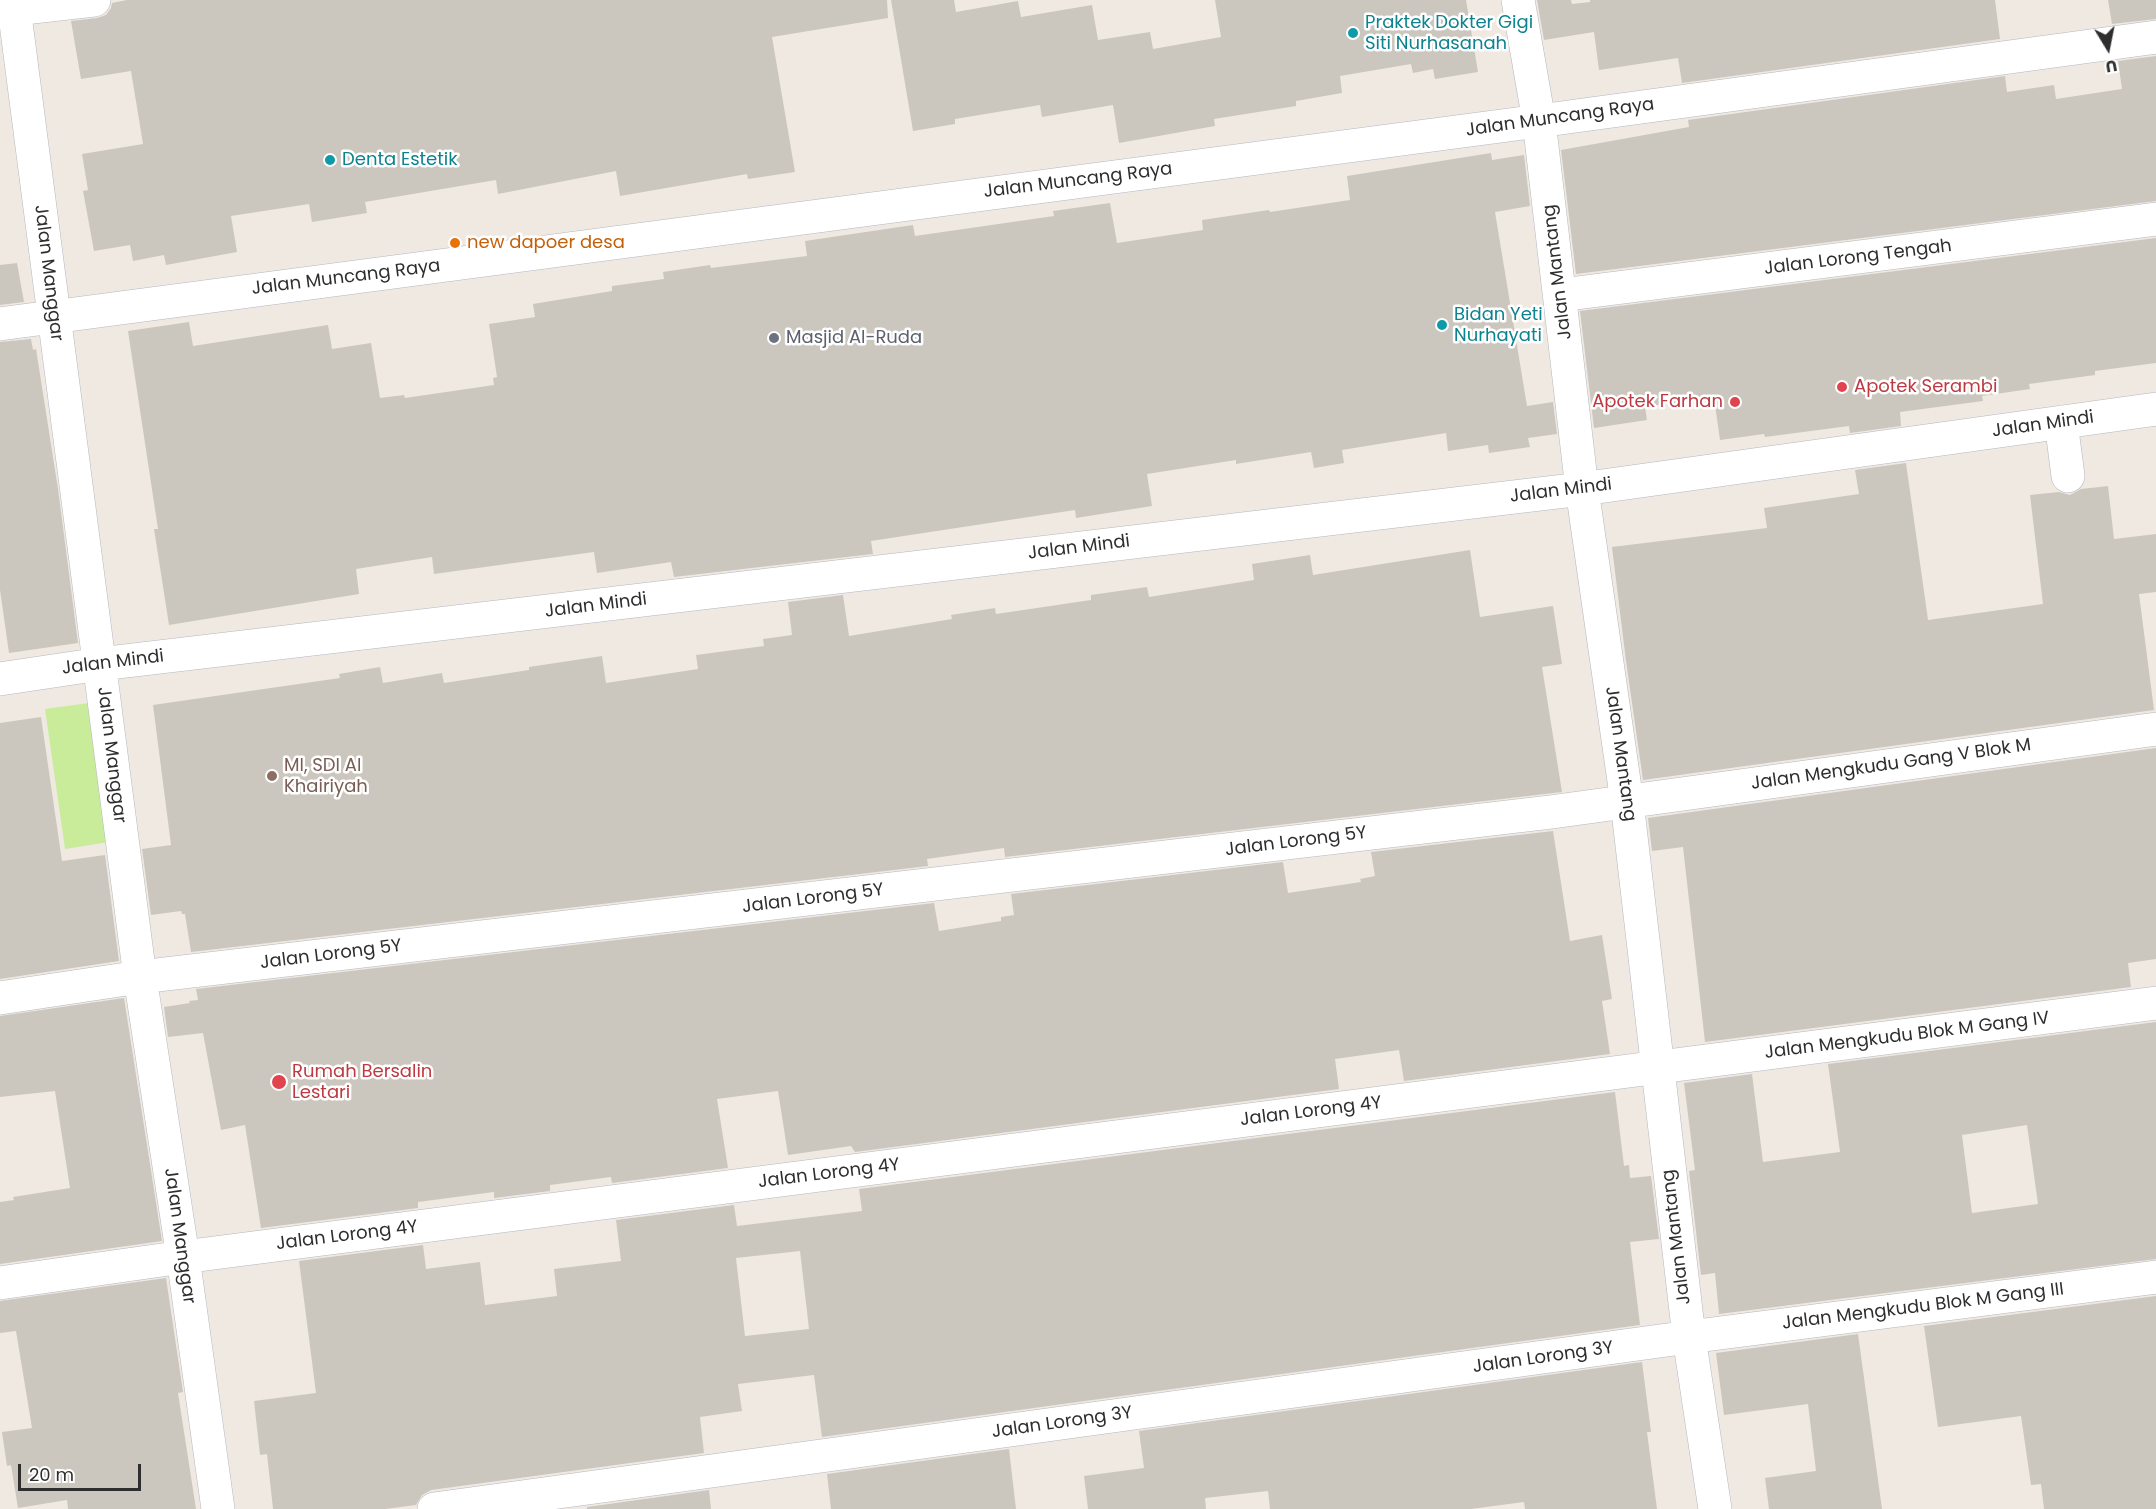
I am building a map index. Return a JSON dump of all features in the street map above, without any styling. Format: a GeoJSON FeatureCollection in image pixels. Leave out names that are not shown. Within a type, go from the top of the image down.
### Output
{"type":"FeatureCollection","features":[{"type":"Feature","properties":{"kind":"street"},"geometry":{"type":"LineString","coordinates":[[14,5],[94,0]]}},
{"type":"Feature","properties":{"kind":"street","name":"Jalan Mantang"},"geometry":{"type":"LineString","coordinates":[[1518,0],[1539,121],[1582,489],[1627,802],[1689,1337],[1714,1509]]}},
{"type":"Feature","properties":{"kind":"street","name":"Jalan Manggar"},"geometry":{"type":"LineString","coordinates":[[14,5],[140,977],[183,1257],[218,1509]]}},
{"type":"Feature","properties":{"kind":"street","name":"Jalan Muncang Raya"},"geometry":{"type":"LineString","coordinates":[[0,324],[1539,121],[2156,37]]}},
{"type":"Feature","properties":{"kind":"street","name":"Jalan Lorong Tengah"},"geometry":{"type":"LineString","coordinates":[[1561,295],[2156,219]]}},
{"type":"Feature","properties":{"kind":"street","name":"Jalan Mindi"},"geometry":{"type":"LineString","coordinates":[[0,679],[100,664],[1582,489],[2156,409]]}},
{"type":"Feature","properties":{"kind":"street"},"geometry":{"type":"LineString","coordinates":[[2061,422],[2068,476]]}},
{"type":"Feature","properties":{"kind":"street","name":"Jalan Mengkudu Gang V Blok M"},"geometry":{"type":"LineString","coordinates":[[1627,802],[2156,729]]}},
{"type":"Feature","properties":{"kind":"street","name":"Jalan Lorong 5Y"},"geometry":{"type":"LineString","coordinates":[[0,998],[140,977],[1627,802]]}},
{"type":"Feature","properties":{"kind":"street","name":"Jalan Mengkudu Blok M Gang IV"},"geometry":{"type":"LineString","coordinates":[[1657,1067],[2156,1003]]}},
{"type":"Feature","properties":{"kind":"street","name":"Jalan Lorong 4Y"},"geometry":{"type":"LineString","coordinates":[[0,1283],[183,1257],[1657,1067]]}},
{"type":"Feature","properties":{"kind":"street","name":"Jalan Mengkudu Blok M Gang III"},"geometry":{"type":"LineString","coordinates":[[1689,1337],[2156,1276]]}},
{"type":"Feature","properties":{"kind":"street","name":"Jalan Lorong 3Y"},"geometry":{"type":"LineString","coordinates":[[434,1509],[1689,1337]]}},
{"type":"Feature","properties":{"kind":"green space"},"geometry":{"type":"Polygon","coordinates":[[[89,703],[109,842],[65,849],[45,709],[89,703]]]}},
{"type":"Feature","properties":{"kind":"building"},"geometry":{"type":"Polygon","coordinates":[[[127,0],[887,0],[888,18],[772,37],[795,172],[748,179],[747,174],[620,196],[616,171],[498,194],[496,180],[365,202],[367,213],[312,222],[309,204],[231,216],[237,252],[166,265],[164,255],[133,261],[130,245],[94,251],[83,191],[88,190],[82,154],[143,144],[131,71],[81,79],[71,21],[106,15],[112,3],[127,0]]]}},
{"type":"Feature","properties":{"kind":"building"},"geometry":{"type":"Polygon","coordinates":[[[891,0],[954,0],[956,12],[1018,1],[1021,17],[1092,5],[1098,40],[1150,32],[1153,49],[1221,37],[1215,0],[1466,0],[1478,72],[1435,79],[1433,69],[1413,73],[1411,64],[1340,76],[1342,93],[1296,101],[1296,106],[1214,119],[1215,126],[1119,143],[1113,105],[1042,117],[1040,105],[955,119],[955,124],[913,131],[891,0]]]}},
{"type":"Feature","properties":{"kind":"building"},"geometry":{"type":"Polygon","coordinates":[[[1537,0],[1571,0],[1572,4],[1590,2],[1590,0],[1995,0],[2000,39],[1682,83],[1678,58],[1599,70],[1594,32],[1544,40],[1537,0]]]}},
{"type":"Feature","properties":{"kind":"building"},"geometry":{"type":"Polygon","coordinates":[[[2108,0],[2156,0],[2156,19],[2112,24],[2108,0]]]}},
{"type":"Feature","properties":{"kind":"building"},"geometry":{"type":"Polygon","coordinates":[[[2156,56],[2156,201],[1576,274],[1561,150],[1689,127],[1688,120],[2005,76],[2007,92],[2054,85],[2056,99],[2122,89],[2118,61],[2156,56]]]}},
{"type":"Feature","properties":{"kind":"building"},"geometry":{"type":"Polygon","coordinates":[[[1491,153],[1492,160],[1524,155],[1530,206],[1495,212],[1527,406],[1553,402],[1557,434],[1528,438],[1530,447],[1489,453],[1488,445],[1448,451],[1446,433],[1342,450],[1344,463],[1314,468],[1311,452],[1236,464],[1236,460],[1147,474],[1152,506],[1076,518],[1075,510],[871,541],[873,554],[674,577],[671,562],[597,573],[594,552],[434,574],[432,557],[356,569],[359,594],[169,625],[154,529],[158,529],[128,331],[189,322],[193,346],[328,325],[332,349],[371,343],[380,398],[404,395],[405,398],[494,385],[493,378],[497,377],[489,324],[535,317],[533,304],[612,291],[612,286],[664,279],[663,272],[807,256],[805,241],[913,225],[915,236],[1054,216],[1053,211],[1110,203],[1117,243],[1203,230],[1202,220],[1350,200],[1347,176],[1491,153]]]}},
{"type":"Feature","properties":{"kind":"building"},"geometry":{"type":"Polygon","coordinates":[[[2156,238],[2156,363],[2095,371],[2095,375],[2029,384],[2030,389],[1982,396],[1983,401],[1900,412],[1901,426],[1850,433],[1849,426],[1765,437],[1764,434],[1720,440],[1714,398],[1645,407],[1647,420],[1594,428],[1580,311],[2156,238]]]}},
{"type":"Feature","properties":{"kind":"building"},"geometry":{"type":"Polygon","coordinates":[[[17,263],[24,302],[0,305],[0,265],[17,263]]]}},
{"type":"Feature","properties":{"kind":"building"},"geometry":{"type":"Polygon","coordinates":[[[31,339],[33,350],[36,349],[58,489],[78,643],[9,653],[0,590],[0,342],[31,339]]]}},
{"type":"Feature","properties":{"kind":"building"},"geometry":{"type":"Polygon","coordinates":[[[1906,463],[1928,620],[2043,604],[2030,495],[2059,492],[2070,495],[2081,489],[2108,486],[2114,539],[2156,534],[2156,592],[2139,594],[2154,710],[1643,780],[1612,547],[1767,528],[1764,508],[1859,494],[1855,470],[1906,463]]]}},
{"type":"Feature","properties":{"kind":"building"},"geometry":{"type":"Polygon","coordinates":[[[1470,550],[1480,617],[1553,606],[1562,664],[1542,667],[1562,792],[1005,857],[1004,848],[927,859],[928,866],[191,952],[185,914],[181,911],[151,915],[142,849],[171,845],[153,705],[340,678],[339,674],[380,667],[383,683],[442,673],[444,683],[602,656],[606,683],[698,669],[696,655],[764,646],[763,639],[792,635],[788,602],[843,595],[849,636],[952,619],[951,615],[995,608],[996,614],[1091,600],[1091,595],[1147,587],[1149,597],[1254,580],[1252,564],[1310,555],[1313,575],[1470,550]]]}},
{"type":"Feature","properties":{"kind":"building"},"geometry":{"type":"Polygon","coordinates":[[[41,717],[62,861],[105,855],[119,961],[0,979],[0,723],[41,717]]]}},
{"type":"Feature","properties":{"kind":"building"},"geometry":{"type":"Polygon","coordinates":[[[2156,748],[2156,959],[2128,963],[2131,987],[1705,1042],[1683,847],[1652,851],[1648,818],[2156,748]]]}},
{"type":"Feature","properties":{"kind":"building"},"geometry":{"type":"Polygon","coordinates":[[[1553,831],[1570,941],[1602,935],[1612,999],[1602,1001],[1610,1054],[1404,1081],[1399,1050],[1335,1059],[1339,1089],[855,1152],[851,1146],[788,1155],[778,1091],[717,1099],[728,1168],[612,1183],[611,1177],[550,1185],[550,1191],[494,1198],[494,1192],[418,1202],[418,1208],[261,1228],[245,1125],[221,1130],[203,1033],[168,1037],[164,1007],[198,1000],[196,989],[934,903],[939,931],[1001,921],[1001,917],[1014,915],[1011,894],[1283,862],[1288,893],[1361,882],[1360,879],[1375,876],[1371,852],[1553,831]]]}},
{"type":"Feature","properties":{"kind":"building"},"geometry":{"type":"Polygon","coordinates":[[[124,998],[162,1241],[0,1264],[0,1202],[14,1200],[13,1197],[70,1188],[55,1091],[0,1097],[0,1016],[124,998]]]}},
{"type":"Feature","properties":{"kind":"building"},"geometry":{"type":"Polygon","coordinates":[[[2156,1022],[2156,1259],[1719,1314],[1715,1273],[1701,1275],[1689,1171],[1695,1170],[1684,1083],[1752,1074],[1763,1162],[1840,1152],[1828,1064],[2156,1022]],[[2027,1125],[1962,1135],[1972,1213],[2038,1204],[2027,1125]]]}},
{"type":"Feature","properties":{"kind":"building"},"geometry":{"type":"Polygon","coordinates":[[[1615,1092],[1624,1166],[1629,1165],[1630,1178],[1651,1176],[1659,1239],[1630,1242],[1640,1325],[822,1437],[814,1375],[738,1384],[742,1411],[700,1417],[704,1453],[431,1490],[422,1495],[416,1505],[385,1509],[273,1509],[267,1454],[260,1455],[254,1401],[316,1393],[299,1261],[423,1245],[426,1269],[480,1262],[485,1305],[557,1296],[554,1269],[621,1261],[616,1220],[734,1205],[737,1226],[862,1211],[859,1189],[1615,1092]],[[800,1251],[736,1258],[745,1336],[809,1329],[800,1251]]]}},
{"type":"Feature","properties":{"kind":"building"},"geometry":{"type":"Polygon","coordinates":[[[166,1278],[183,1392],[178,1393],[196,1509],[68,1509],[67,1500],[18,1508],[11,1465],[7,1466],[2,1432],[32,1428],[16,1331],[0,1333],[0,1301],[166,1278]]]}},
{"type":"Feature","properties":{"kind":"building"},"geometry":{"type":"Polygon","coordinates":[[[2156,1296],[2156,1509],[2044,1509],[2041,1484],[2031,1485],[2021,1416],[1938,1427],[1924,1326],[2156,1296]]]}},
{"type":"Feature","properties":{"kind":"building"},"geometry":{"type":"Polygon","coordinates":[[[1858,1334],[1882,1509],[1769,1509],[1765,1478],[1816,1471],[1808,1404],[1724,1415],[1716,1353],[1858,1334]]]}},
{"type":"Feature","properties":{"kind":"building"},"geometry":{"type":"Polygon","coordinates":[[[1642,1362],[1651,1432],[1647,1432],[1657,1509],[1525,1509],[1524,1502],[1471,1509],[1270,1509],[1268,1491],[1205,1498],[1206,1509],[1088,1509],[1084,1476],[1144,1468],[1139,1431],[1642,1362]]]}},
{"type":"Feature","properties":{"kind":"building"},"geometry":{"type":"Polygon","coordinates":[[[1009,1449],[1016,1509],[831,1509],[827,1474],[1009,1449]]]}},
{"type":"Feature","properties":{"kind":"building"},"geometry":{"type":"Polygon","coordinates":[[[709,1490],[711,1509],[587,1509],[587,1507],[709,1490]]]}},
{"type":"Feature","properties":{"kind":"place","name":"Praktek Dokter Gigi Siti Nurhasanah"},"geometry":{"type":"Point","coordinates":[1353,33]}},
{"type":"Feature","properties":{"kind":"place","name":"Denta Estetik"},"geometry":{"type":"Point","coordinates":[330,160]}},
{"type":"Feature","properties":{"kind":"place","name":"new dapoer desa"},"geometry":{"type":"Point","coordinates":[455,243]}},
{"type":"Feature","properties":{"kind":"place","name":"Bidan Yeti Nurhayati"},"geometry":{"type":"Point","coordinates":[1442,325]}},
{"type":"Feature","properties":{"kind":"place","name":"Masjid Al-Ruda"},"geometry":{"type":"Point","coordinates":[774,338]}},
{"type":"Feature","properties":{"kind":"place","name":"Apotek Serambi"},"geometry":{"type":"Point","coordinates":[1842,387]}},
{"type":"Feature","properties":{"kind":"place","name":"Apotek Farhan"},"geometry":{"type":"Point","coordinates":[1735,402]}},
{"type":"Feature","properties":{"kind":"place","name":"MI, SDI Al Khairiyah"},"geometry":{"type":"Point","coordinates":[272,776]}},
{"type":"Feature","properties":{"kind":"place","name":"Rumah Bersalin Lestari"},"geometry":{"type":"Point","coordinates":[279,1082]}}]}
